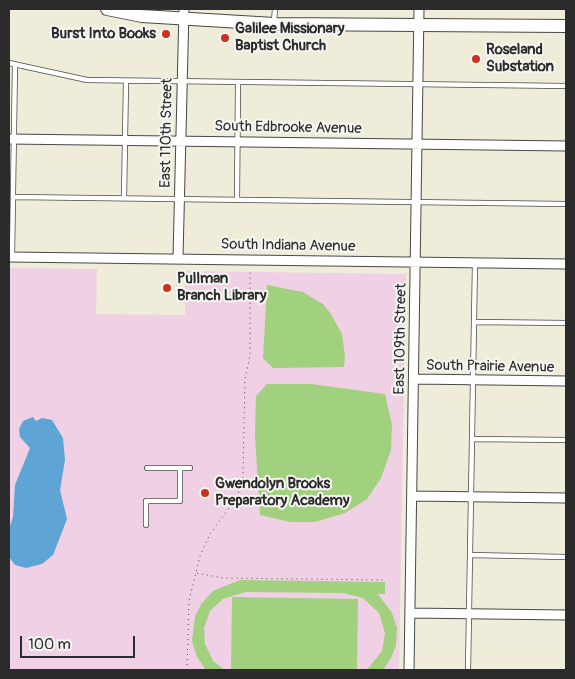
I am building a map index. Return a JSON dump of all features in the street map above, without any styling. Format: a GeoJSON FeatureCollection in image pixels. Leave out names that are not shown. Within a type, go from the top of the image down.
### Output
{"type":"FeatureCollection","features":[{"type":"Feature","properties":{"kind":"main road"},"geometry":{"type":"LineString","coordinates":[[107,9],[184,14],[274,24],[566,26]]}},
{"type":"Feature","properties":{"kind":"street","name":"East 109th Street"},"geometry":{"type":"LineString","coordinates":[[409,670],[419,9]]}},
{"type":"Feature","properties":{"kind":"street","name":"East 110th Street"},"geometry":{"type":"LineString","coordinates":[[178,258],[184,14]]}},
{"type":"Feature","properties":{"kind":"street","name":"South Edbrooke Avenue"},"geometry":{"type":"LineString","coordinates":[[11,139],[566,146]]}},
{"type":"Feature","properties":{"kind":"street","name":"South Indiana Avenue"},"geometry":{"type":"LineString","coordinates":[[11,257],[566,264]]}},
{"type":"Feature","properties":{"kind":"street","name":"South Prairie Avenue"},"geometry":{"type":"LineString","coordinates":[[414,379],[566,381]]}},
{"type":"Feature","properties":{"kind":"street"},"geometry":{"type":"LineString","coordinates":[[412,496],[566,498]]}},
{"type":"Feature","properties":{"kind":"street"},"geometry":{"type":"LineString","coordinates":[[410,613],[566,615]]}},
{"type":"Feature","properties":{"kind":"lane"},"geometry":{"type":"LineString","coordinates":[[274,24],[275,9]]}},
{"type":"Feature","properties":{"kind":"lane"},"geometry":{"type":"LineString","coordinates":[[9,63],[88,80],[566,86]]}},
{"type":"Feature","properties":{"kind":"lane"},"geometry":{"type":"LineString","coordinates":[[11,257],[13,197],[11,139],[15,64]]}},
{"type":"Feature","properties":{"kind":"lane"},"geometry":{"type":"LineString","coordinates":[[124,198],[126,81]]}},
{"type":"Feature","properties":{"kind":"lane"},"geometry":{"type":"LineString","coordinates":[[237,200],[238,82]]}},
{"type":"Feature","properties":{"kind":"lane"},"geometry":{"type":"LineString","coordinates":[[13,197],[566,204]]}},
{"type":"Feature","properties":{"kind":"lane"},"geometry":{"type":"LineString","coordinates":[[468,670],[475,263]]}},
{"type":"Feature","properties":{"kind":"lane"},"geometry":{"type":"LineString","coordinates":[[474,322],[566,323]]}},
{"type":"Feature","properties":{"kind":"lane"},"geometry":{"type":"LineString","coordinates":[[472,439],[566,440]]}},
{"type":"Feature","properties":{"kind":"lane"},"geometry":{"type":"LineString","coordinates":[[147,468],[190,468]]}},
{"type":"Feature","properties":{"kind":"lane"},"geometry":{"type":"LineString","coordinates":[[146,525],[146,501],[180,501],[180,468]]}},
{"type":"Feature","properties":{"kind":"lane"},"geometry":{"type":"LineString","coordinates":[[470,555],[566,557]]}},
{"type":"Feature","properties":{"kind":"path"},"geometry":{"type":"LineString","coordinates":[[187,670],[188,616],[196,573],[205,543],[237,497],[243,477],[245,379],[250,356],[250,270]]}},
{"type":"Feature","properties":{"kind":"path"},"geometry":{"type":"LineString","coordinates":[[196,573],[222,578],[385,580]]}},
{"type":"Feature","properties":{"kind":"shaded area","name":"Gwendolyn Brooks Preparatory Academy"},"geometry":{"type":"Polygon","coordinates":[[[9,268],[97,269],[96,314],[185,315],[185,271],[406,274],[399,670],[9,670],[9,268]]]}},
{"type":"Feature","properties":{"kind":"green space"},"geometry":{"type":"Polygon","coordinates":[[[267,285],[303,292],[323,304],[342,334],[345,356],[344,367],[273,368],[263,358],[267,285]]]}},
{"type":"Feature","properties":{"kind":"green space"},"geometry":{"type":"Polygon","coordinates":[[[267,384],[311,384],[385,394],[392,425],[391,450],[381,478],[367,499],[345,513],[315,522],[290,522],[260,515],[255,435],[256,396],[267,384]]]}},
{"type":"Feature","properties":{"kind":"green space"},"geometry":{"type":"Polygon","coordinates":[[[240,580],[385,582],[385,594],[378,594],[392,613],[397,628],[396,645],[391,658],[383,670],[367,670],[382,651],[385,633],[379,613],[363,598],[343,593],[245,592],[223,599],[210,611],[204,628],[205,644],[213,661],[225,670],[206,670],[197,657],[192,641],[195,616],[202,603],[213,591],[240,580]]]}},
{"type":"Feature","properties":{"kind":"green space"},"geometry":{"type":"Polygon","coordinates":[[[232,597],[358,599],[357,670],[231,670],[232,597]]]}},
{"type":"Feature","properties":{"kind":"water"},"geometry":{"type":"Polygon","coordinates":[[[33,417],[36,421],[42,418],[52,420],[63,438],[65,460],[60,490],[67,519],[53,555],[42,564],[26,568],[15,565],[9,557],[9,529],[13,517],[15,485],[30,448],[20,437],[19,429],[23,421],[33,417]]]}},
{"type":"Feature","properties":{"kind":"place","name":"Burst Into Books"},"geometry":{"type":"Point","coordinates":[166,34]}},
{"type":"Feature","properties":{"kind":"place","name":"Galilee Missionary Baptist Church"},"geometry":{"type":"Point","coordinates":[225,38]}},
{"type":"Feature","properties":{"kind":"place","name":"Roseland Substation"},"geometry":{"type":"Point","coordinates":[476,59]}},
{"type":"Feature","properties":{"kind":"place","name":"Pullman Branch Library"},"geometry":{"type":"Point","coordinates":[167,288]}},
{"type":"Feature","properties":{"kind":"place","name":"Gwendolyn Brooks Preparatory Academy"},"geometry":{"type":"Point","coordinates":[205,493]}}]}
